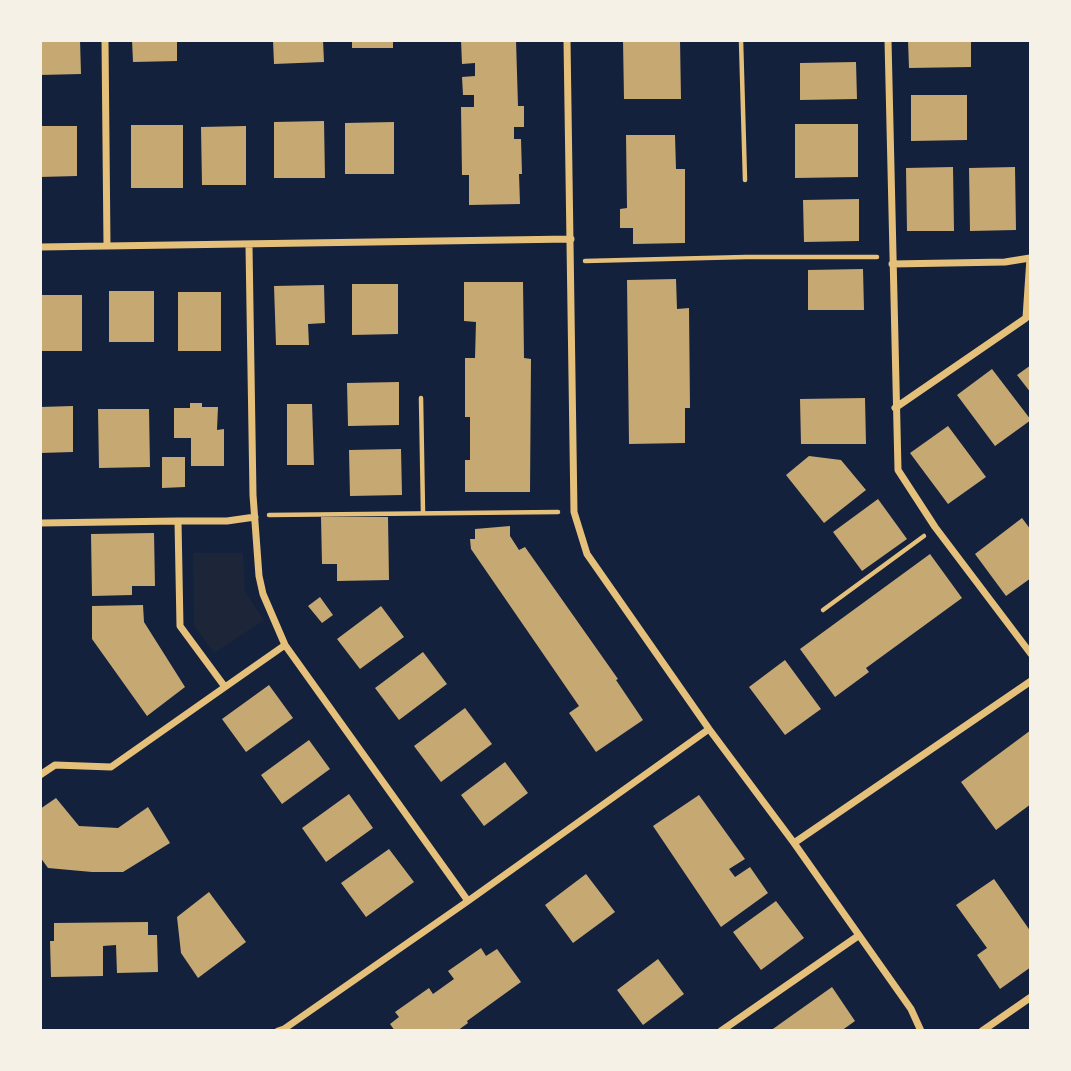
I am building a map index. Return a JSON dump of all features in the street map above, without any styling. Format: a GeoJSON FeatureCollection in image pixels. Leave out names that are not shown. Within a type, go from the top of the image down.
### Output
{"type":"FeatureCollection","features":[{"type":"Feature","properties":{"kind":"street"},"geometry":{"type":"LineString","coordinates":[[105,40],[107,246]]}},
{"type":"Feature","properties":{"kind":"street"},"geometry":{"type":"LineString","coordinates":[[567,40],[574,512],[587,554],[709,729],[794,843],[911,1009],[921,1031]]}},
{"type":"Feature","properties":{"kind":"street"},"geometry":{"type":"LineString","coordinates":[[888,40],[898,470],[935,527],[1031,654]]}},
{"type":"Feature","properties":{"kind":"street"},"geometry":{"type":"LineString","coordinates":[[40,247],[249,246],[571,239]]}},
{"type":"Feature","properties":{"kind":"street"},"geometry":{"type":"LineString","coordinates":[[249,246],[255,517],[259,576],[263,594],[285,645],[468,901]]}},
{"type":"Feature","properties":{"kind":"street"},"geometry":{"type":"LineString","coordinates":[[892,260],[1005,262],[1030,258],[1026,318],[895,408]]}},
{"type":"Feature","properties":{"kind":"street"},"geometry":{"type":"LineString","coordinates":[[40,523],[227,521],[255,517]]}},
{"type":"Feature","properties":{"kind":"street"},"geometry":{"type":"LineString","coordinates":[[178,521],[180,626],[225,687]]}},
{"type":"Feature","properties":{"kind":"street"},"geometry":{"type":"LineString","coordinates":[[40,775],[55,765],[111,767],[285,645]]}},
{"type":"Feature","properties":{"kind":"street"},"geometry":{"type":"LineString","coordinates":[[794,843],[1031,681]]}},
{"type":"Feature","properties":{"kind":"street"},"geometry":{"type":"LineString","coordinates":[[278,1031],[468,901],[709,729]]}},
{"type":"Feature","properties":{"kind":"street"},"geometry":{"type":"LineString","coordinates":[[722,1031],[858,936]]}},
{"type":"Feature","properties":{"kind":"street"},"geometry":{"type":"LineString","coordinates":[[982,1031],[1031,997]]}},
{"type":"Feature","properties":{"kind":"path"},"geometry":{"type":"LineString","coordinates":[[741,40],[745,180]]}},
{"type":"Feature","properties":{"kind":"path"},"geometry":{"type":"LineString","coordinates":[[571,261],[746,257],[892,260]]}},
{"type":"Feature","properties":{"kind":"path"},"geometry":{"type":"LineString","coordinates":[[421,398],[423,512]]}},
{"type":"Feature","properties":{"kind":"path"},"geometry":{"type":"LineString","coordinates":[[255,517],[278,514],[574,512]]}},
{"type":"Feature","properties":{"kind":"path"},"geometry":{"type":"LineString","coordinates":[[822,610],[935,527]]}},
{"type":"Feature","properties":{"kind":"shaded area"},"geometry":{"type":"Polygon","coordinates":[[[193,553],[243,553],[245,592],[264,620],[214,653],[194,625],[193,553]]]}},
{"type":"Feature","properties":{"kind":"building"},"geometry":{"type":"Polygon","coordinates":[[[40,40],[80,40],[81,74],[40,75],[40,40]]]}},
{"type":"Feature","properties":{"kind":"building"},"geometry":{"type":"Polygon","coordinates":[[[132,40],[177,40],[177,61],[133,62],[132,40]]]}},
{"type":"Feature","properties":{"kind":"building"},"geometry":{"type":"Polygon","coordinates":[[[273,40],[323,40],[324,62],[274,64],[273,40]]]}},
{"type":"Feature","properties":{"kind":"building"},"geometry":{"type":"Polygon","coordinates":[[[352,40],[393,40],[393,48],[352,48],[352,40]]]}},
{"type":"Feature","properties":{"kind":"building"},"geometry":{"type":"Polygon","coordinates":[[[461,40],[516,40],[518,106],[524,106],[524,127],[514,127],[514,139],[521,139],[520,204],[469,205],[469,175],[462,175],[461,107],[474,107],[474,95],[463,95],[462,77],[475,76],[475,63],[462,64],[461,40]]]}},
{"type":"Feature","properties":{"kind":"building"},"geometry":{"type":"Polygon","coordinates":[[[623,40],[680,40],[681,99],[624,99],[623,40]]]}},
{"type":"Feature","properties":{"kind":"building"},"geometry":{"type":"Polygon","coordinates":[[[908,40],[971,40],[971,67],[909,68],[908,40]]]}},
{"type":"Feature","properties":{"kind":"building"},"geometry":{"type":"Polygon","coordinates":[[[856,62],[857,99],[800,100],[800,63],[856,62]]]}},
{"type":"Feature","properties":{"kind":"building"},"geometry":{"type":"Polygon","coordinates":[[[911,95],[967,95],[967,140],[911,141],[911,95]]]}},
{"type":"Feature","properties":{"kind":"building"},"geometry":{"type":"Polygon","coordinates":[[[324,121],[325,178],[274,178],[274,122],[324,121]]]}},
{"type":"Feature","properties":{"kind":"building"},"geometry":{"type":"Polygon","coordinates":[[[394,122],[394,174],[345,174],[345,123],[394,122]]]}},
{"type":"Feature","properties":{"kind":"building"},"geometry":{"type":"Polygon","coordinates":[[[795,124],[858,124],[858,177],[795,178],[795,124]]]}},
{"type":"Feature","properties":{"kind":"building"},"geometry":{"type":"Polygon","coordinates":[[[131,125],[183,125],[183,188],[131,188],[131,125]]]}},
{"type":"Feature","properties":{"kind":"building"},"geometry":{"type":"Polygon","coordinates":[[[40,126],[77,126],[77,176],[40,177],[40,126]]]}},
{"type":"Feature","properties":{"kind":"building"},"geometry":{"type":"Polygon","coordinates":[[[246,126],[246,185],[202,185],[201,127],[246,126]]]}},
{"type":"Feature","properties":{"kind":"building"},"geometry":{"type":"Polygon","coordinates":[[[626,135],[675,135],[676,169],[685,169],[685,243],[633,244],[633,228],[620,228],[620,209],[627,208],[626,135]]]}},
{"type":"Feature","properties":{"kind":"building"},"geometry":{"type":"Polygon","coordinates":[[[953,167],[954,231],[907,231],[906,168],[953,167]]]}},
{"type":"Feature","properties":{"kind":"building"},"geometry":{"type":"Polygon","coordinates":[[[1015,167],[1016,230],[970,231],[969,168],[1015,167]]]}},
{"type":"Feature","properties":{"kind":"building"},"geometry":{"type":"Polygon","coordinates":[[[859,199],[859,241],[804,242],[803,200],[859,199]]]}},
{"type":"Feature","properties":{"kind":"building"},"geometry":{"type":"Polygon","coordinates":[[[863,269],[864,310],[808,310],[808,270],[863,269]]]}},
{"type":"Feature","properties":{"kind":"building"},"geometry":{"type":"Polygon","coordinates":[[[676,279],[677,309],[689,308],[690,408],[685,408],[685,443],[629,444],[627,280],[676,279]]]}},
{"type":"Feature","properties":{"kind":"building"},"geometry":{"type":"Polygon","coordinates":[[[464,282],[523,282],[524,358],[531,359],[530,492],[465,492],[465,460],[470,460],[470,417],[465,417],[465,358],[475,358],[476,322],[464,321],[464,282]]]}},
{"type":"Feature","properties":{"kind":"building"},"geometry":{"type":"Polygon","coordinates":[[[352,284],[398,284],[398,334],[352,335],[352,284]]]}},
{"type":"Feature","properties":{"kind":"building"},"geometry":{"type":"Polygon","coordinates":[[[324,285],[325,323],[308,324],[309,345],[276,345],[274,286],[324,285]]]}},
{"type":"Feature","properties":{"kind":"building"},"geometry":{"type":"Polygon","coordinates":[[[109,291],[154,291],[154,342],[109,342],[109,291]]]}},
{"type":"Feature","properties":{"kind":"building"},"geometry":{"type":"Polygon","coordinates":[[[178,292],[221,292],[221,351],[178,351],[178,292]]]}},
{"type":"Feature","properties":{"kind":"building"},"geometry":{"type":"Polygon","coordinates":[[[40,295],[82,295],[82,351],[40,351],[40,295]]]}},
{"type":"Feature","properties":{"kind":"building"},"geometry":{"type":"Polygon","coordinates":[[[1031,365],[1031,393],[1017,375],[1031,365]]]}},
{"type":"Feature","properties":{"kind":"building"},"geometry":{"type":"Polygon","coordinates":[[[992,369],[1031,420],[995,446],[957,395],[992,369]]]}},
{"type":"Feature","properties":{"kind":"building"},"geometry":{"type":"Polygon","coordinates":[[[399,382],[399,425],[348,426],[347,383],[399,382]]]}},
{"type":"Feature","properties":{"kind":"building"},"geometry":{"type":"Polygon","coordinates":[[[865,398],[866,444],[801,444],[800,399],[865,398]]]}},
{"type":"Feature","properties":{"kind":"building"},"geometry":{"type":"Polygon","coordinates":[[[190,403],[202,403],[202,407],[218,407],[217,430],[224,429],[224,466],[191,466],[191,438],[174,438],[174,408],[190,408],[190,403]]]}},
{"type":"Feature","properties":{"kind":"building"},"geometry":{"type":"Polygon","coordinates":[[[287,404],[312,404],[314,465],[287,465],[287,404]]]}},
{"type":"Feature","properties":{"kind":"building"},"geometry":{"type":"Polygon","coordinates":[[[73,406],[73,452],[40,453],[40,407],[73,406]]]}},
{"type":"Feature","properties":{"kind":"building"},"geometry":{"type":"Polygon","coordinates":[[[98,409],[149,409],[150,467],[99,468],[98,409]]]}},
{"type":"Feature","properties":{"kind":"building"},"geometry":{"type":"Polygon","coordinates":[[[948,426],[986,477],[948,504],[910,453],[948,426]]]}},
{"type":"Feature","properties":{"kind":"building"},"geometry":{"type":"Polygon","coordinates":[[[401,449],[402,495],[350,496],[349,450],[401,449]]]}},
{"type":"Feature","properties":{"kind":"building"},"geometry":{"type":"Polygon","coordinates":[[[809,456],[841,460],[866,490],[824,523],[786,475],[809,456]]]}},
{"type":"Feature","properties":{"kind":"building"},"geometry":{"type":"Polygon","coordinates":[[[162,457],[185,457],[185,487],[162,488],[162,457]]]}},
{"type":"Feature","properties":{"kind":"building"},"geometry":{"type":"Polygon","coordinates":[[[878,499],[907,539],[862,571],[833,532],[878,499]]]}},
{"type":"Feature","properties":{"kind":"building"},"geometry":{"type":"Polygon","coordinates":[[[321,517],[388,517],[389,580],[337,581],[337,564],[322,564],[321,517]]]}},
{"type":"Feature","properties":{"kind":"building"},"geometry":{"type":"Polygon","coordinates":[[[1022,518],[1031,530],[1031,578],[1006,596],[975,554],[1022,518]]]}},
{"type":"Feature","properties":{"kind":"building"},"geometry":{"type":"Polygon","coordinates":[[[510,526],[510,536],[519,550],[525,547],[618,679],[616,680],[643,720],[596,752],[569,713],[579,706],[471,549],[470,539],[475,539],[475,529],[510,526]]]}},
{"type":"Feature","properties":{"kind":"building"},"geometry":{"type":"Polygon","coordinates":[[[154,533],[155,586],[132,586],[132,595],[92,596],[91,534],[154,533]]]}},
{"type":"Feature","properties":{"kind":"building"},"geometry":{"type":"Polygon","coordinates":[[[930,554],[962,598],[866,668],[869,672],[835,697],[800,649],[930,554]]]}},
{"type":"Feature","properties":{"kind":"building"},"geometry":{"type":"Polygon","coordinates":[[[320,597],[333,615],[322,623],[308,606],[320,597]]]}},
{"type":"Feature","properties":{"kind":"building"},"geometry":{"type":"Polygon","coordinates":[[[143,605],[144,622],[185,687],[147,716],[92,639],[92,606],[143,605]]]}},
{"type":"Feature","properties":{"kind":"building"},"geometry":{"type":"Polygon","coordinates":[[[381,606],[404,637],[360,669],[337,639],[381,606]]]}},
{"type":"Feature","properties":{"kind":"building"},"geometry":{"type":"Polygon","coordinates":[[[423,652],[447,684],[399,720],[375,688],[423,652]]]}},
{"type":"Feature","properties":{"kind":"building"},"geometry":{"type":"Polygon","coordinates":[[[785,660],[821,709],[785,735],[749,687],[785,660]]]}},
{"type":"Feature","properties":{"kind":"building"},"geometry":{"type":"Polygon","coordinates":[[[269,685],[293,718],[246,752],[222,719],[269,685]]]}},
{"type":"Feature","properties":{"kind":"building"},"geometry":{"type":"Polygon","coordinates":[[[465,708],[492,744],[441,782],[414,746],[465,708]]]}},
{"type":"Feature","properties":{"kind":"building"},"geometry":{"type":"Polygon","coordinates":[[[1031,730],[1031,804],[996,830],[961,782],[1031,730]]]}},
{"type":"Feature","properties":{"kind":"building"},"geometry":{"type":"Polygon","coordinates":[[[309,740],[330,769],[282,804],[261,775],[309,740]]]}},
{"type":"Feature","properties":{"kind":"building"},"geometry":{"type":"Polygon","coordinates":[[[505,762],[528,793],[484,826],[461,795],[505,762]]]}},
{"type":"Feature","properties":{"kind":"building"},"geometry":{"type":"Polygon","coordinates":[[[349,794],[373,828],[326,862],[302,828],[349,794]]]}},
{"type":"Feature","properties":{"kind":"building"},"geometry":{"type":"Polygon","coordinates":[[[699,795],[745,859],[729,869],[735,877],[750,867],[768,893],[721,927],[653,826],[699,795]]]}},
{"type":"Feature","properties":{"kind":"building"},"geometry":{"type":"Polygon","coordinates":[[[56,798],[79,826],[118,828],[148,807],[170,843],[123,872],[48,868],[40,857],[40,809],[56,798]]]}},
{"type":"Feature","properties":{"kind":"building"},"geometry":{"type":"Polygon","coordinates":[[[389,849],[414,882],[366,917],[341,883],[389,849]]]}},
{"type":"Feature","properties":{"kind":"building"},"geometry":{"type":"Polygon","coordinates":[[[586,874],[615,912],[573,943],[545,905],[586,874]]]}},
{"type":"Feature","properties":{"kind":"building"},"geometry":{"type":"Polygon","coordinates":[[[994,879],[1031,932],[1031,967],[1000,989],[977,955],[987,948],[956,905],[994,879]]]}},
{"type":"Feature","properties":{"kind":"building"},"geometry":{"type":"Polygon","coordinates":[[[209,892],[246,942],[198,978],[181,953],[177,917],[209,892]]]}},
{"type":"Feature","properties":{"kind":"building"},"geometry":{"type":"Polygon","coordinates":[[[776,901],[804,938],[761,970],[733,932],[776,901]]]}},
{"type":"Feature","properties":{"kind":"building"},"geometry":{"type":"Polygon","coordinates":[[[148,922],[148,935],[157,935],[158,972],[117,973],[116,945],[103,946],[103,976],[51,977],[50,941],[54,941],[54,923],[148,922]]]}},
{"type":"Feature","properties":{"kind":"building"},"geometry":{"type":"Polygon","coordinates":[[[481,948],[486,956],[497,949],[521,982],[457,1031],[395,1031],[390,1024],[399,1017],[395,1012],[429,988],[433,994],[454,979],[448,971],[481,948]]]}},
{"type":"Feature","properties":{"kind":"building"},"geometry":{"type":"Polygon","coordinates":[[[658,959],[684,994],[643,1025],[617,990],[658,959]]]}},
{"type":"Feature","properties":{"kind":"building"},"geometry":{"type":"Polygon","coordinates":[[[832,987],[855,1021],[841,1031],[770,1031],[832,987]]]}}]}
